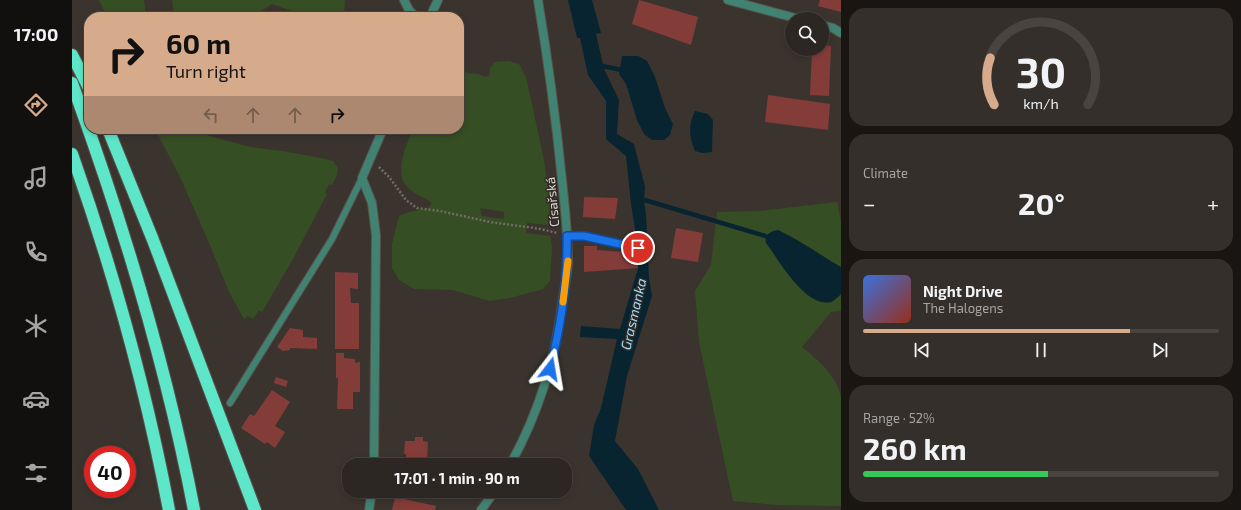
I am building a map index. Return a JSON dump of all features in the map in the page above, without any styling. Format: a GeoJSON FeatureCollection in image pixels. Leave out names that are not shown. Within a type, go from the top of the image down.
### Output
{"type":"FeatureCollection","features":[{"type":"Feature","properties":{"kind":"highway"},"geometry":{"type":"LineString","coordinates":[[72,54],[84,78]]}},
{"type":"Feature","properties":{"kind":"highway"},"geometry":{"type":"LineString","coordinates":[[72,83],[84,117]]}},
{"type":"Feature","properties":{"kind":"highway"},"geometry":{"type":"LineString","coordinates":[[90,134],[114,201],[147,311],[177,431],[194,510]]}},
{"type":"Feature","properties":{"kind":"highway"},"geometry":{"type":"LineString","coordinates":[[110,134],[156,247],[255,510]]}},
{"type":"Feature","properties":{"kind":"highway"},"geometry":{"type":"LineString","coordinates":[[72,154],[91,209],[126,325],[151,423],[169,510]]}},
{"type":"Feature","properties":{"kind":"street"},"geometry":{"type":"LineString","coordinates":[[404,0],[411,12]]}},
{"type":"Feature","properties":{"kind":"street"},"geometry":{"type":"LineString","coordinates":[[432,12],[438,0]]}},
{"type":"Feature","properties":{"kind":"street","name":"Císařská"},"geometry":{"type":"LineString","coordinates":[[514,458],[525,438],[539,403],[550,369],[560,325],[568,264],[567,236],[552,84],[538,0]]}},
{"type":"Feature","properties":{"kind":"street"},"geometry":{"type":"LineString","coordinates":[[728,0],[785,15]]}},
{"type":"Feature","properties":{"kind":"street"},"geometry":{"type":"LineString","coordinates":[[829,27],[841,33]]}},
{"type":"Feature","properties":{"kind":"street"},"geometry":{"type":"LineString","coordinates":[[374,458],[376,235],[372,204],[362,178],[381,134]]}},
{"type":"Feature","properties":{"kind":"street"},"geometry":{"type":"LineString","coordinates":[[369,510],[371,498]]}},
{"type":"Feature","properties":{"kind":"street"},"geometry":{"type":"LineString","coordinates":[[481,510],[489,498]]}},
{"type":"Feature","properties":{"kind":"lane"},"geometry":{"type":"LineString","coordinates":[[230,403],[332,239],[362,178]]}},
{"type":"Feature","properties":{"kind":"lane"},"geometry":{"type":"LineString","coordinates":[[567,236],[584,236],[648,250]]}},
{"type":"Feature","properties":{"kind":"path"},"geometry":{"type":"LineString","coordinates":[[370,159],[389,177],[406,200],[417,208],[440,211],[490,222],[541,229],[567,236]]}},
{"type":"Feature","properties":{"kind":"green space"},"geometry":{"type":"Polygon","coordinates":[[[99,0],[144,0],[145,12],[105,12],[99,0]]]}},
{"type":"Feature","properties":{"kind":"green space"},"geometry":{"type":"Polygon","coordinates":[[[172,0],[345,0],[344,12],[295,12],[272,4],[260,12],[173,12],[172,0]]]}},
{"type":"Feature","properties":{"kind":"green space"},"geometry":{"type":"Polygon","coordinates":[[[509,61],[519,64],[526,77],[544,160],[550,204],[548,225],[527,223],[526,233],[550,236],[552,247],[550,281],[543,289],[510,298],[489,301],[453,290],[414,289],[399,280],[392,268],[392,244],[399,216],[428,208],[432,204],[427,199],[414,193],[404,183],[401,168],[406,148],[411,134],[464,134],[464,70],[468,73],[479,74],[485,77],[489,76],[490,68],[495,62],[509,61]],[[480,208],[482,216],[504,219],[504,212],[480,208]]]}},
{"type":"Feature","properties":{"kind":"green space"},"geometry":{"type":"Polygon","coordinates":[[[158,134],[202,134],[250,147],[282,151],[333,161],[338,168],[337,175],[332,185],[329,184],[325,193],[327,194],[293,259],[262,312],[259,310],[253,319],[248,316],[244,319],[229,292],[181,179],[158,134]]]}},
{"type":"Feature","properties":{"kind":"green space"},"geometry":{"type":"Polygon","coordinates":[[[837,202],[841,221],[841,311],[831,312],[802,347],[831,375],[839,389],[841,397],[841,506],[777,505],[733,501],[699,342],[695,291],[711,265],[717,212],[759,211],[837,202]]]}},
{"type":"Feature","properties":{"kind":"water","name":"Grasmanka"},"geometry":{"type":"Polygon","coordinates":[[[568,0],[592,0],[601,33],[596,34],[604,69],[619,100],[617,134],[634,144],[645,187],[644,200],[649,278],[652,296],[627,376],[615,441],[638,469],[659,510],[626,510],[589,456],[594,425],[601,408],[617,339],[580,337],[581,326],[620,329],[638,268],[637,242],[626,156],[606,139],[606,101],[588,75],[580,38],[577,38],[568,0]]]}},
{"type":"Feature","properties":{"kind":"water"},"geometry":{"type":"Polygon","coordinates":[[[622,56],[638,56],[647,61],[655,77],[665,108],[673,124],[670,135],[664,140],[652,140],[644,134],[637,120],[626,84],[619,74],[622,56]]]}},
{"type":"Feature","properties":{"kind":"water"},"geometry":{"type":"Polygon","coordinates":[[[695,111],[708,114],[713,120],[712,152],[702,153],[695,151],[691,141],[690,126],[695,111]]]}},
{"type":"Feature","properties":{"kind":"water"},"geometry":{"type":"Polygon","coordinates":[[[778,230],[841,267],[841,294],[836,299],[831,302],[821,302],[812,298],[802,290],[785,271],[766,243],[765,236],[778,230]]]}},
{"type":"Feature","properties":{"kind":"building"},"geometry":{"type":"Polygon","coordinates":[[[639,0],[698,17],[691,45],[632,24],[639,0]]]}},
{"type":"Feature","properties":{"kind":"building"},"geometry":{"type":"Polygon","coordinates":[[[820,0],[841,0],[841,12],[818,6],[820,0]]]}},
{"type":"Feature","properties":{"kind":"building"},"geometry":{"type":"Polygon","coordinates":[[[829,46],[831,46],[829,96],[810,95],[812,56],[829,56],[829,46]]]}},
{"type":"Feature","properties":{"kind":"building"},"geometry":{"type":"Polygon","coordinates":[[[768,95],[830,104],[828,130],[765,122],[768,95]]]}},
{"type":"Feature","properties":{"kind":"building"},"geometry":{"type":"Polygon","coordinates":[[[584,197],[618,198],[615,219],[583,217],[584,197]]]}},
{"type":"Feature","properties":{"kind":"building"},"geometry":{"type":"Polygon","coordinates":[[[676,228],[703,233],[698,262],[671,258],[676,228]]]}},
{"type":"Feature","properties":{"kind":"building"},"geometry":{"type":"Polygon","coordinates":[[[584,246],[597,246],[597,250],[638,253],[638,268],[584,272],[584,246]]]}},
{"type":"Feature","properties":{"kind":"building"},"geometry":{"type":"Polygon","coordinates":[[[335,272],[358,273],[358,289],[350,288],[351,303],[359,303],[359,349],[335,349],[335,272]]]}},
{"type":"Feature","properties":{"kind":"building"},"geometry":{"type":"Polygon","coordinates":[[[290,328],[303,330],[303,337],[317,338],[317,349],[290,348],[290,350],[283,351],[277,347],[290,328]]]}},
{"type":"Feature","properties":{"kind":"building"},"geometry":{"type":"Polygon","coordinates":[[[336,353],[344,353],[344,358],[355,359],[355,363],[360,362],[360,392],[353,392],[353,409],[337,409],[338,378],[336,378],[336,353]]]}},
{"type":"Feature","properties":{"kind":"building"},"geometry":{"type":"Polygon","coordinates":[[[276,377],[288,381],[286,387],[274,383],[276,377]]]}},
{"type":"Feature","properties":{"kind":"building"},"geometry":{"type":"Polygon","coordinates":[[[272,390],[290,402],[275,426],[285,432],[275,448],[267,442],[265,444],[241,428],[250,414],[254,416],[272,390]]]}},
{"type":"Feature","properties":{"kind":"building"},"geometry":{"type":"Polygon","coordinates":[[[415,437],[423,437],[423,441],[428,442],[427,458],[406,458],[406,454],[404,454],[405,441],[415,441],[415,437]]]}},
{"type":"Feature","properties":{"kind":"building"},"geometry":{"type":"Polygon","coordinates":[[[395,498],[436,506],[435,510],[392,510],[395,498]]]}},
{"type":"Feature","properties":{"kind":"waterway"},"geometry":{"type":"LineString","coordinates":[[598,65],[622,70]]}},
{"type":"Feature","properties":{"kind":"waterway"},"geometry":{"type":"LineString","coordinates":[[638,198],[765,236]]}},
{"type":"Feature","properties":{"kind":"slow traffic"},"geometry":{"type":"LineString","coordinates":[[563,302],[568,261]]}},
{"type":"Feature","properties":{"kind":"route"},"geometry":{"type":"LineString","coordinates":[[550,369],[560,325],[568,264],[567,236],[584,236],[638,248]]}}]}
